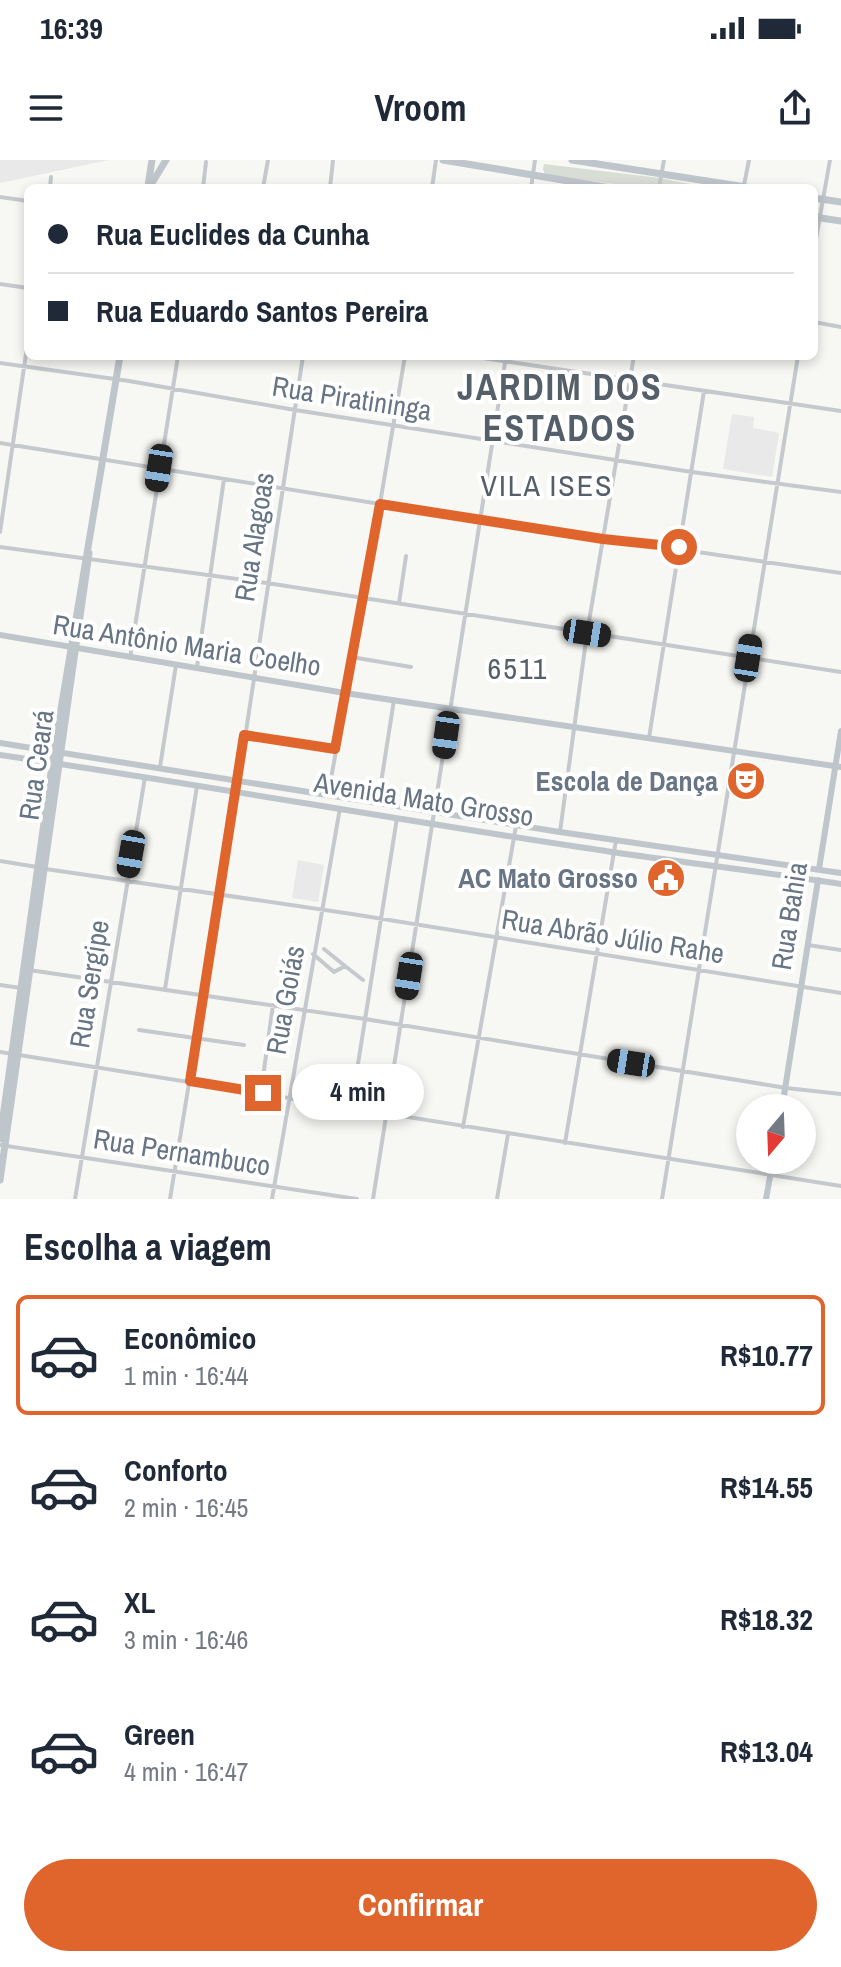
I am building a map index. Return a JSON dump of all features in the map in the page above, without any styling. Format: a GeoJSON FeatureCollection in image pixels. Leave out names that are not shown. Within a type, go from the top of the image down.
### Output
{"type":"FeatureCollection","features":[{"type":"Feature","properties":{"kind":"main road"},"geometry":{"type":"LineString","coordinates":[[148,184],[150,160]]}},
{"type":"Feature","properties":{"kind":"main road"},"geometry":{"type":"LineString","coordinates":[[151,184],[166,160]]}},
{"type":"Feature","properties":{"kind":"main road"},"geometry":{"type":"LineString","coordinates":[[443,160],[585,184]]}},
{"type":"Feature","properties":{"kind":"main road"},"geometry":{"type":"LineString","coordinates":[[572,160],[709,184]]}},
{"type":"Feature","properties":{"kind":"main road"},"geometry":{"type":"LineString","coordinates":[[818,198],[841,202]]}},
{"type":"Feature","properties":{"kind":"main road"},"geometry":{"type":"LineString","coordinates":[[818,217],[841,221]]}},
{"type":"Feature","properties":{"kind":"main road","name":"Rua Ceará"},"geometry":{"type":"LineString","coordinates":[[0,1180],[2,1143],[55,763],[119,360]]}},
{"type":"Feature","properties":{"kind":"main road","name":"Rua Antônio Maria Coelho"},"geometry":{"type":"LineString","coordinates":[[0,635],[345,693],[838,767]]}},
{"type":"Feature","properties":{"kind":"main road","name":"Rua Bahia"},"geometry":{"type":"LineString","coordinates":[[785,1094],[838,767],[841,731]]}},
{"type":"Feature","properties":{"kind":"main road","name":"Avenida Mato Grosso"},"geometry":{"type":"LineString","coordinates":[[0,743],[560,832],[841,873]]}},
{"type":"Feature","properties":{"kind":"main road","name":"Avenida Mato Grosso"},"geometry":{"type":"LineString","coordinates":[[0,755],[615,852],[841,884]]}},
{"type":"Feature","properties":{"kind":"main road"},"geometry":{"type":"LineString","coordinates":[[81,767],[84,760],[92,757]]}},
{"type":"Feature","properties":{"kind":"main road"},"geometry":{"type":"LineString","coordinates":[[196,773],[197,785]]}},
{"type":"Feature","properties":{"kind":"main road"},"geometry":{"type":"LineString","coordinates":[[320,804],[331,795],[337,807]]}},
{"type":"Feature","properties":{"kind":"main road"},"geometry":{"type":"LineString","coordinates":[[766,1199],[770,1175]]}},
{"type":"Feature","properties":{"kind":"street"},"geometry":{"type":"LineString","coordinates":[[264,184],[268,160]]}},
{"type":"Feature","properties":{"kind":"street"},"geometry":{"type":"LineString","coordinates":[[330,184],[333,160]]}},
{"type":"Feature","properties":{"kind":"street"},"geometry":{"type":"LineString","coordinates":[[433,184],[436,160]]}},
{"type":"Feature","properties":{"kind":"street"},"geometry":{"type":"LineString","coordinates":[[532,184],[535,160]]}},
{"type":"Feature","properties":{"kind":"street"},"geometry":{"type":"LineString","coordinates":[[660,184],[664,160]]}},
{"type":"Feature","properties":{"kind":"street"},"geometry":{"type":"LineString","coordinates":[[748,184],[749,160]]}},
{"type":"Feature","properties":{"kind":"street"},"geometry":{"type":"LineString","coordinates":[[818,198],[830,160]]}},
{"type":"Feature","properties":{"kind":"street"},"geometry":{"type":"LineString","coordinates":[[203,184],[206,162]]}},
{"type":"Feature","properties":{"kind":"street"},"geometry":{"type":"LineString","coordinates":[[50,184],[51,177]]}},
{"type":"Feature","properties":{"kind":"street"},"geometry":{"type":"LineString","coordinates":[[0,197],[24,200]]}},
{"type":"Feature","properties":{"kind":"street"},"geometry":{"type":"LineString","coordinates":[[0,284],[24,287]]}},
{"type":"Feature","properties":{"kind":"street"},"geometry":{"type":"LineString","coordinates":[[818,323],[841,327]]}},
{"type":"Feature","properties":{"kind":"street"},"geometry":{"type":"LineString","coordinates":[[0,532],[24,360]]}},
{"type":"Feature","properties":{"kind":"street"},"geometry":{"type":"LineString","coordinates":[[130,658],[177,360]]}},
{"type":"Feature","properties":{"kind":"street","name":"Rua Alagoas"},"geometry":{"type":"LineString","coordinates":[[170,1199],[237,790],[302,360]]}},
{"type":"Feature","properties":{"kind":"street"},"geometry":{"type":"LineString","coordinates":[[331,795],[335,749],[404,360]]}},
{"type":"Feature","properties":{"kind":"street"},"geometry":{"type":"LineString","coordinates":[[373,1199],[505,360]]}},
{"type":"Feature","properties":{"kind":"street"},"geometry":{"type":"LineString","coordinates":[[517,360],[841,411]]}},
{"type":"Feature","properties":{"kind":"street"},"geometry":{"type":"LineString","coordinates":[[560,832],[587,633],[633,360]]}},
{"type":"Feature","properties":{"kind":"street"},"geometry":{"type":"LineString","coordinates":[[662,1199],[797,360]]}},
{"type":"Feature","properties":{"kind":"street","name":"Rua Piratininga"},"geometry":{"type":"LineString","coordinates":[[0,363],[692,472],[841,492]]}},
{"type":"Feature","properties":{"kind":"street"},"geometry":{"type":"LineString","coordinates":[[649,740],[704,391]]}},
{"type":"Feature","properties":{"kind":"street"},"geometry":{"type":"LineString","coordinates":[[0,443],[480,520],[841,573]]}},
{"type":"Feature","properties":{"kind":"street"},"geometry":{"type":"LineString","coordinates":[[197,668],[224,479]]}},
{"type":"Feature","properties":{"kind":"street"},"geometry":{"type":"LineString","coordinates":[[0,547],[267,583],[841,672]]}},
{"type":"Feature","properties":{"kind":"street"},"geometry":{"type":"LineString","coordinates":[[399,603],[406,556]]}},
{"type":"Feature","properties":{"kind":"street"},"geometry":{"type":"LineString","coordinates":[[351,657],[411,667]]}},
{"type":"Feature","properties":{"kind":"street"},"geometry":{"type":"LineString","coordinates":[[160,767],[176,665]]}},
{"type":"Feature","properties":{"kind":"street"},"geometry":{"type":"LineString","coordinates":[[378,802],[394,700]]}},
{"type":"Feature","properties":{"kind":"street"},"geometry":{"type":"LineString","coordinates":[[244,735],[335,749]]}},
{"type":"Feature","properties":{"kind":"street","name":"Rua Sergipe"},"geometry":{"type":"LineString","coordinates":[[75,1199],[145,777]]}},
{"type":"Feature","properties":{"kind":"street"},"geometry":{"type":"LineString","coordinates":[[165,989],[197,785]]}},
{"type":"Feature","properties":{"kind":"street","name":"Rua Goiás"},"geometry":{"type":"LineString","coordinates":[[272,1199],[337,807]]}},
{"type":"Feature","properties":{"kind":"street"},"geometry":{"type":"LineString","coordinates":[[351,1108],[397,818]]}},
{"type":"Feature","properties":{"kind":"street"},"geometry":{"type":"LineString","coordinates":[[463,1127],[516,824]]}},
{"type":"Feature","properties":{"kind":"street"},"geometry":{"type":"LineString","coordinates":[[565,1143],[616,840]]}},
{"type":"Feature","properties":{"kind":"street","name":"Rua Abrão Júlio Rahe"},"geometry":{"type":"LineString","coordinates":[[0,861],[841,993]]}},
{"type":"Feature","properties":{"kind":"street"},"geometry":{"type":"LineString","coordinates":[[807,945],[841,950]]}},
{"type":"Feature","properties":{"kind":"street"},"geometry":{"type":"LineString","coordinates":[[324,949],[363,980]]}},
{"type":"Feature","properties":{"kind":"street"},"geometry":{"type":"LineString","coordinates":[[313,954],[334,972],[345,966]]}},
{"type":"Feature","properties":{"kind":"street"},"geometry":{"type":"LineString","coordinates":[[27,970],[365,1019],[786,1088],[841,1094]]}},
{"type":"Feature","properties":{"kind":"street"},"geometry":{"type":"LineString","coordinates":[[0,985],[24,989]]}},
{"type":"Feature","properties":{"kind":"street"},"geometry":{"type":"LineString","coordinates":[[263,1077],[273,1005]]}},
{"type":"Feature","properties":{"kind":"street"},"geometry":{"type":"LineString","coordinates":[[139,1030],[244,1045]]}},
{"type":"Feature","properties":{"kind":"street"},"geometry":{"type":"LineString","coordinates":[[0,1052],[841,1186]]}},
{"type":"Feature","properties":{"kind":"street"},"geometry":{"type":"LineString","coordinates":[[497,1199],[508,1134]]}},
{"type":"Feature","properties":{"kind":"street","name":"Rua Pernambuco"},"geometry":{"type":"LineString","coordinates":[[2,1143],[357,1199]]}},
{"type":"Feature","properties":{"kind":"shaded area"},"geometry":{"type":"Polygon","coordinates":[[[0,160],[109,160],[0,183],[0,160]]]}},
{"type":"Feature","properties":{"kind":"shaded area"},"geometry":{"type":"Polygon","coordinates":[[[544,164],[690,184],[614,184],[545,175],[544,164]]]}},
{"type":"Feature","properties":{"kind":"shaded area"},"geometry":{"type":"Polygon","coordinates":[[[732,414],[754,417],[753,428],[779,433],[772,477],[723,469],[732,414]]]}},
{"type":"Feature","properties":{"kind":"shaded area"},"geometry":{"type":"Polygon","coordinates":[[[298,860],[324,865],[318,902],[292,898],[298,860]]]}},
{"type":"Feature","properties":{"kind":"place","name":"Escola de Dança"},"geometry":{"type":"Point","coordinates":[746,781]}},
{"type":"Feature","properties":{"kind":"place","name":"AC Mato Grosso"},"geometry":{"type":"Point","coordinates":[666,878]}},
{"type":"Feature","properties":{"kind":"district","name":"JARDIM DOS ESTADOS"},"geometry":{"type":"Point","coordinates":[560,408]}},
{"type":"Feature","properties":{"kind":"district","name":"VILA ISES"},"geometry":{"type":"Point","coordinates":[547,486]}},
{"type":"Feature","properties":{"kind":"district","name":"6511"},"geometry":{"type":"Point","coordinates":[518,669]}},
{"type":"Feature","properties":{"kind":"route"},"geometry":{"type":"LineString","coordinates":[[263,1093],[190,1081],[244,735],[335,749],[380,504],[603,539],[679,547]]}}]}
